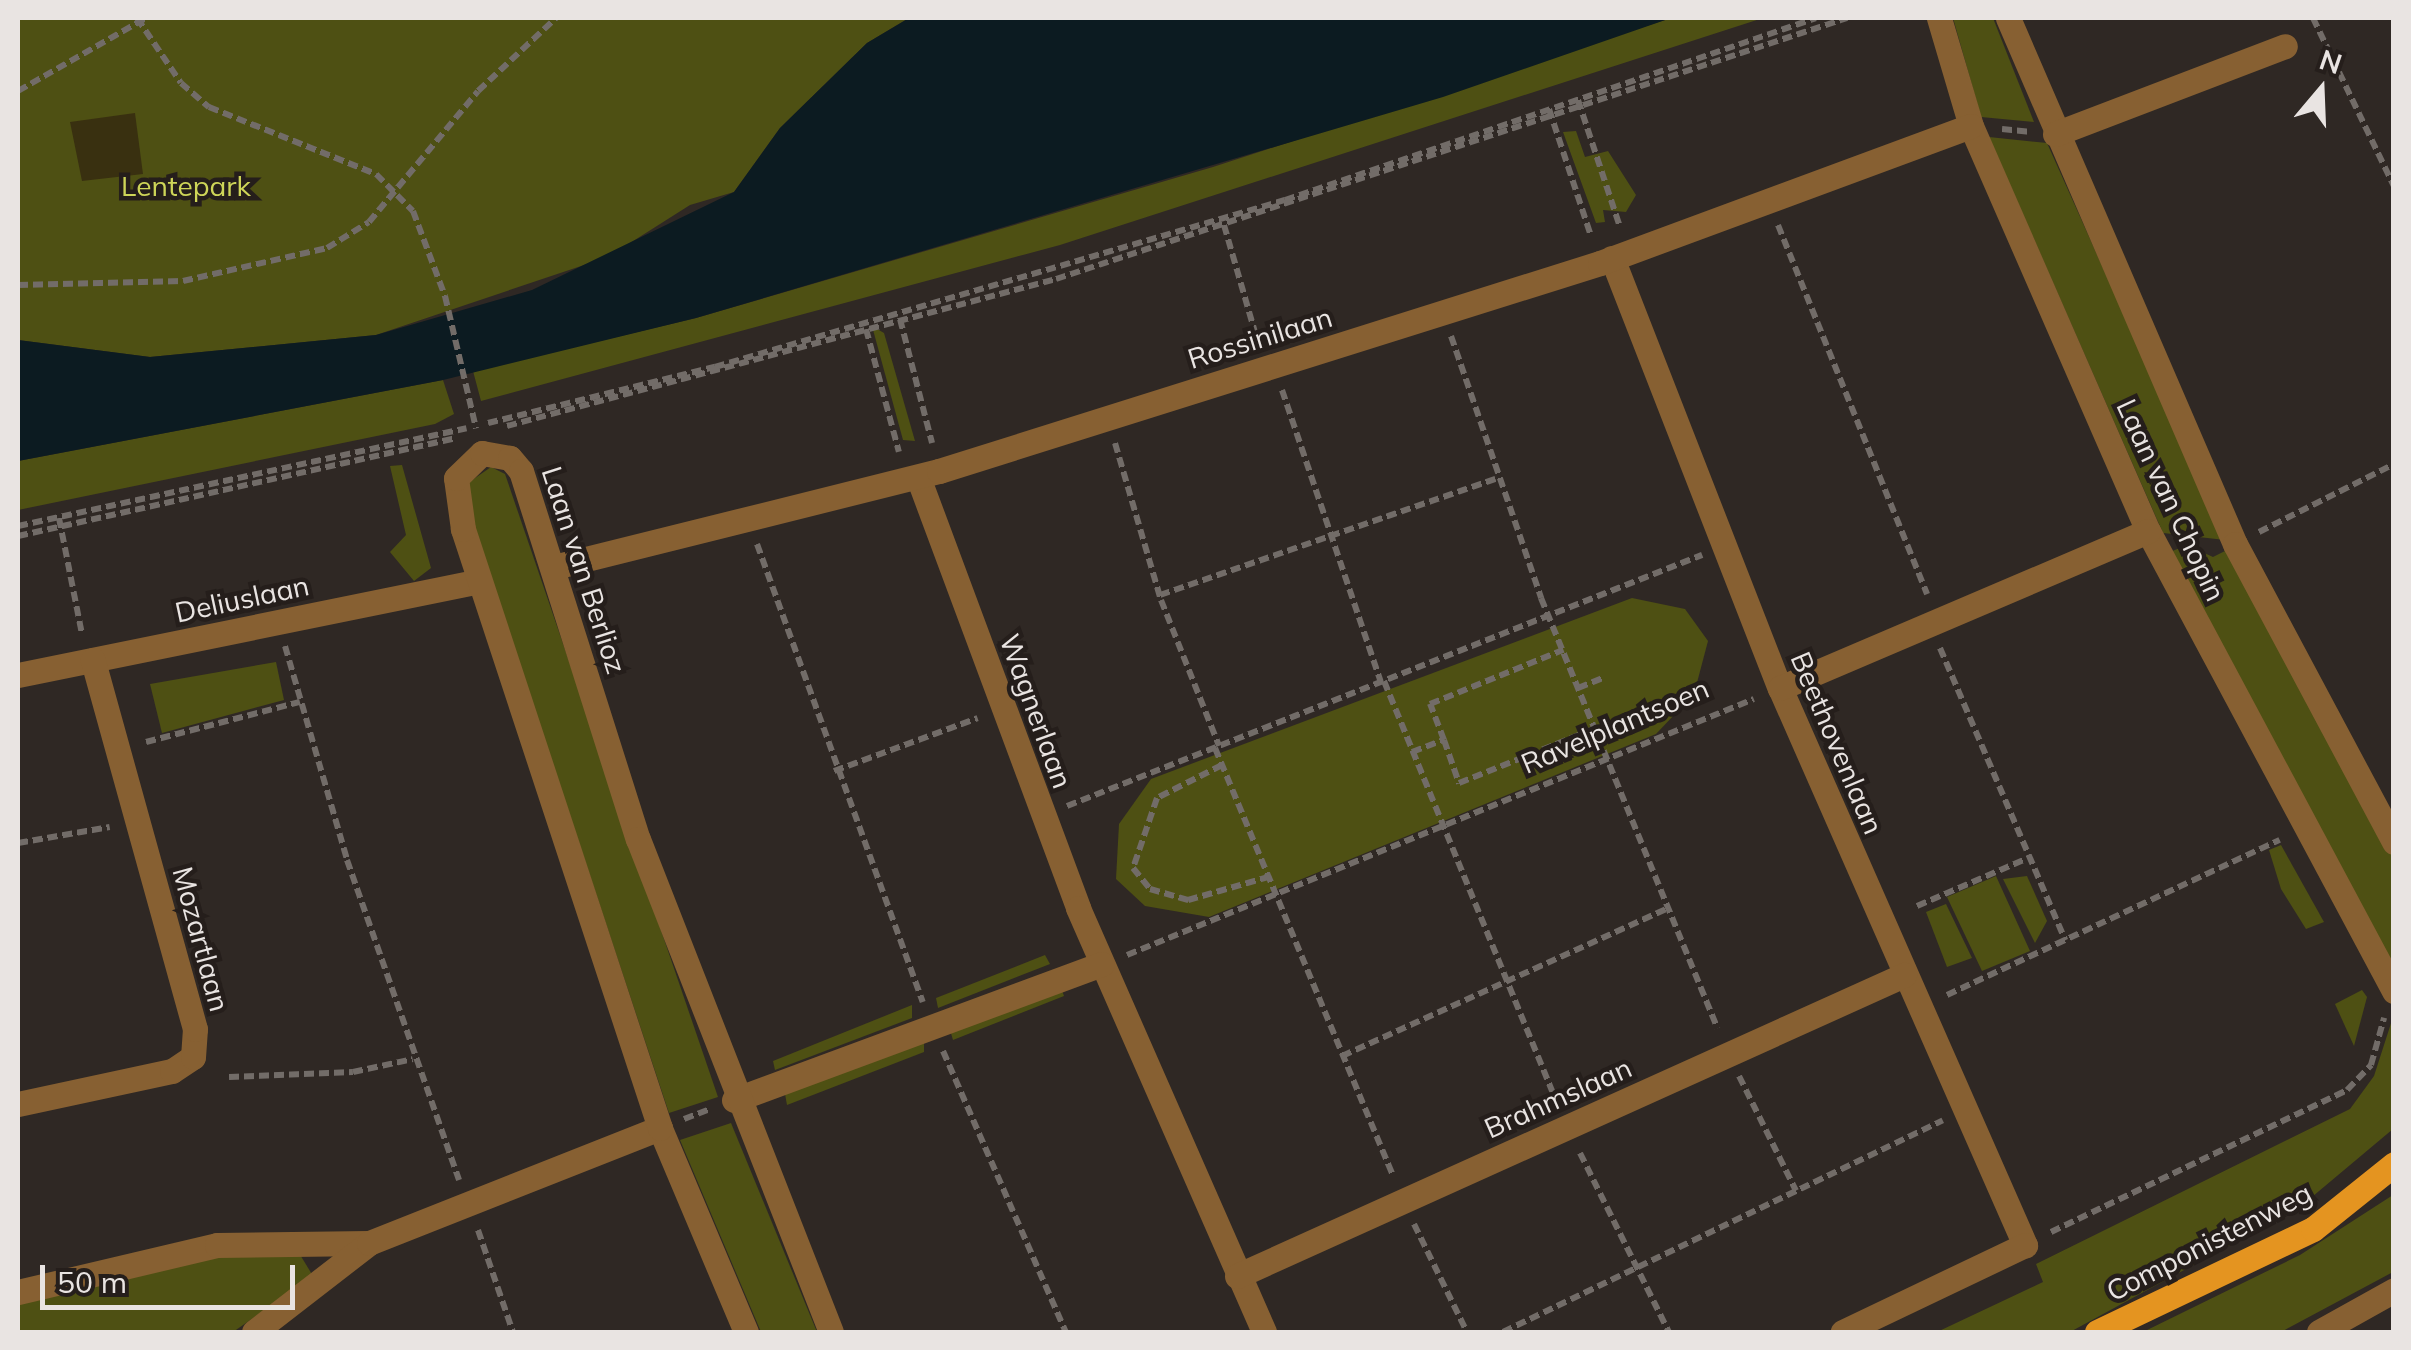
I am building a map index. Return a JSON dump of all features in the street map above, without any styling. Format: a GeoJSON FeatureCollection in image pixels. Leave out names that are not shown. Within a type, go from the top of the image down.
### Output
{"type":"FeatureCollection","features":[{"type":"Feature","properties":{"kind":"main road","name":"Componistenweg"},"geometry":{"type":"LineString","coordinates":[[2097,1332],[2313,1229],[2394,1164]]}},
{"type":"Feature","properties":{"kind":"street","name":"Laan van Chopin"},"geometry":{"type":"LineString","coordinates":[[1939,18],[1971,126],[2148,531],[2394,991]]}},
{"type":"Feature","properties":{"kind":"street","name":"Laan van Chopin"},"geometry":{"type":"LineString","coordinates":[[2008,18],[2234,544],[2394,842]]}},
{"type":"Feature","properties":{"kind":"street"},"geometry":{"type":"LineString","coordinates":[[2056,134],[2284,46]]}},
{"type":"Feature","properties":{"kind":"street","name":"Rossinilaan"},"geometry":{"type":"LineString","coordinates":[[554,567],[749,519],[911,470],[1107,418],[1613,258],[1971,126]]}},
{"type":"Feature","properties":{"kind":"street","name":"Beethovenlaan"},"geometry":{"type":"LineString","coordinates":[[1613,258],[1722,547],[1780,688],[2024,1245]]}},
{"type":"Feature","properties":{"kind":"street","name":"Laan van Berlioz"},"geometry":{"type":"LineString","coordinates":[[746,1332],[660,1128],[480,581],[455,484],[462,465],[482,453],[517,465],[554,567],[638,839],[734,1100],[830,1332]]}},
{"type":"Feature","properties":{"kind":"street","name":"Wagnerlaan"},"geometry":{"type":"LineString","coordinates":[[911,470],[1102,964],[1264,1332]]}},
{"type":"Feature","properties":{"kind":"street"},"geometry":{"type":"LineString","coordinates":[[1780,688],[2148,531]]}},
{"type":"Feature","properties":{"kind":"street","name":"Deliuslaan"},"geometry":{"type":"LineString","coordinates":[[18,675],[480,581]]}},
{"type":"Feature","properties":{"kind":"street","name":"Mozartlaan"},"geometry":{"type":"LineString","coordinates":[[18,1104],[172,1072],[192,1057],[195,1029],[90,661]]}},
{"type":"Feature","properties":{"kind":"street"},"geometry":{"type":"LineString","coordinates":[[734,1100],[1102,964]]}},
{"type":"Feature","properties":{"kind":"street","name":"Brahmslaan"},"geometry":{"type":"LineString","coordinates":[[1237,1276],[1904,976]]}},
{"type":"Feature","properties":{"kind":"street"},"geometry":{"type":"LineString","coordinates":[[254,1332],[369,1244],[660,1128]]}},
{"type":"Feature","properties":{"kind":"street"},"geometry":{"type":"LineString","coordinates":[[18,1292],[216,1244],[369,1244]]}},
{"type":"Feature","properties":{"kind":"street"},"geometry":{"type":"LineString","coordinates":[[1842,1332],[2024,1245]]}},
{"type":"Feature","properties":{"kind":"street"},"geometry":{"type":"LineString","coordinates":[[2319,1332],[2394,1290]]}},
{"type":"Feature","properties":{"kind":"path"},"geometry":{"type":"LineString","coordinates":[[18,284],[172,282],[269,265],[349,237],[397,193],[478,91],[556,18]]}},
{"type":"Feature","properties":{"kind":"path"},"geometry":{"type":"LineString","coordinates":[[1223,222],[1816,18]]}},
{"type":"Feature","properties":{"kind":"path"},"geometry":{"type":"LineString","coordinates":[[18,536],[534,420],[865,327],[1554,121],[1846,18]]}},
{"type":"Feature","properties":{"kind":"path"},"geometry":{"type":"LineString","coordinates":[[2313,18],[2394,186]]}},
{"type":"Feature","properties":{"kind":"path"},"geometry":{"type":"LineString","coordinates":[[18,91],[141,19],[209,106],[341,157],[397,193],[425,232],[468,391]]}},
{"type":"Feature","properties":{"kind":"path"},"geometry":{"type":"LineString","coordinates":[[1578,100],[1613,258]]}},
{"type":"Feature","properties":{"kind":"path"},"geometry":{"type":"LineString","coordinates":[[1549,109],[1613,258]]}},
{"type":"Feature","properties":{"kind":"path"},"geometry":{"type":"LineString","coordinates":[[1971,126],[2056,134]]}},
{"type":"Feature","properties":{"kind":"path"},"geometry":{"type":"LineString","coordinates":[[1768,201],[2065,940]]}},
{"type":"Feature","properties":{"kind":"path"},"geometry":{"type":"LineString","coordinates":[[1223,222],[1269,367],[1440,832],[1568,1127],[1669,1332]]}},
{"type":"Feature","properties":{"kind":"path"},"geometry":{"type":"LineString","coordinates":[[1438,314],[1495,479],[1607,764],[1728,1055],[1796,1191]]}},
{"type":"Feature","properties":{"kind":"path"},"geometry":{"type":"LineString","coordinates":[[899,317],[934,452]]}},
{"type":"Feature","properties":{"kind":"path"},"geometry":{"type":"LineString","coordinates":[[865,327],[911,470]]}},
{"type":"Feature","properties":{"kind":"path"},"geometry":{"type":"LineString","coordinates":[[18,526],[476,426],[865,327]]}},
{"type":"Feature","properties":{"kind":"path"},"geometry":{"type":"LineString","coordinates":[[1107,418],[1160,595],[1222,765],[1403,1201],[1467,1332]]}},
{"type":"Feature","properties":{"kind":"path"},"geometry":{"type":"LineString","coordinates":[[2258,532],[2394,464]]}},
{"type":"Feature","properties":{"kind":"path"},"geometry":{"type":"LineString","coordinates":[[1160,595],[1495,479]]}},
{"type":"Feature","properties":{"kind":"path"},"geometry":{"type":"LineString","coordinates":[[59,518],[90,661]]}},
{"type":"Feature","properties":{"kind":"path"},"geometry":{"type":"LineString","coordinates":[[749,519],[834,771],[933,1026],[1066,1332]]}},
{"type":"Feature","properties":{"kind":"path"},"geometry":{"type":"LineString","coordinates":[[1043,816],[1722,547]]}},
{"type":"Feature","properties":{"kind":"path"},"geometry":{"type":"LineString","coordinates":[[279,622],[300,702],[413,1059],[466,1195]]}},
{"type":"Feature","properties":{"kind":"path"},"geometry":{"type":"LineString","coordinates":[[1564,650],[1430,704],[1460,783],[1594,728]]}},
{"type":"Feature","properties":{"kind":"path"},"geometry":{"type":"LineString","coordinates":[[1578,688],[1606,677]]}},
{"type":"Feature","properties":{"kind":"path","name":"Ravelplantsoen"},"geometry":{"type":"LineString","coordinates":[[1102,964],[1440,832],[1780,688]]}},
{"type":"Feature","properties":{"kind":"path"},"geometry":{"type":"LineString","coordinates":[[118,749],[300,702]]}},
{"type":"Feature","properties":{"kind":"path"},"geometry":{"type":"LineString","coordinates":[[834,771],[1003,708]]}},
{"type":"Feature","properties":{"kind":"path"},"geometry":{"type":"LineString","coordinates":[[1412,752],[1444,740]]}},
{"type":"Feature","properties":{"kind":"path"},"geometry":{"type":"LineString","coordinates":[[1222,765],[1157,798],[1133,868],[1150,888],[1188,900],[1268,877]]}},
{"type":"Feature","properties":{"kind":"path"},"geometry":{"type":"LineString","coordinates":[[18,844],[138,822]]}},
{"type":"Feature","properties":{"kind":"path"},"geometry":{"type":"LineString","coordinates":[[1919,1009],[2306,828]]}},
{"type":"Feature","properties":{"kind":"path"},"geometry":{"type":"LineString","coordinates":[[1917,906],[2030,857]]}},
{"type":"Feature","properties":{"kind":"path"},"geometry":{"type":"LineString","coordinates":[[1342,1056],[1666,908]]}},
{"type":"Feature","properties":{"kind":"path"},"geometry":{"type":"LineString","coordinates":[[2024,1245],[2347,1090],[2370,1065],[2394,1005]]}},
{"type":"Feature","properties":{"kind":"path"},"geometry":{"type":"LineString","coordinates":[[229,1076],[352,1072],[413,1059]]}},
{"type":"Feature","properties":{"kind":"path"},"geometry":{"type":"LineString","coordinates":[[660,1128],[734,1100]]}},
{"type":"Feature","properties":{"kind":"path"},"geometry":{"type":"LineString","coordinates":[[1503,1332],[1964,1110]]}},
{"type":"Feature","properties":{"kind":"path"},"geometry":{"type":"LineString","coordinates":[[476,1222],[514,1332]]}},
{"type":"Feature","properties":{"kind":"green space","name":"Lentepark"},"geometry":{"type":"Polygon","coordinates":[[[18,18],[909,18],[867,43],[780,128],[734,192],[690,205],[608,257],[376,335],[150,357],[18,340],[18,18]]]}},
{"type":"Feature","properties":{"kind":"green space"},"geometry":{"type":"Polygon","coordinates":[[[1671,18],[1763,18],[1060,245],[481,401],[473,371],[696,318],[1213,167],[1671,18]]]}},
{"type":"Feature","properties":{"kind":"green space"},"geometry":{"type":"Polygon","coordinates":[[[1953,18],[1993,18],[2034,122],[1981,117],[1953,18]]]}},
{"type":"Feature","properties":{"kind":"green space"},"geometry":{"type":"Polygon","coordinates":[[[1576,131],[1585,157],[1608,151],[1636,195],[1626,212],[1603,210],[1605,222],[1596,223],[1563,132],[1576,131]]]}},
{"type":"Feature","properties":{"kind":"green space"},"geometry":{"type":"Polygon","coordinates":[[[1989,137],[2047,143],[2225,540],[2163,533],[1989,137]]]}},
{"type":"Feature","properties":{"kind":"green space"},"geometry":{"type":"Polygon","coordinates":[[[872,326],[884,333],[915,441],[903,440],[872,326]]]}},
{"type":"Feature","properties":{"kind":"green space"},"geometry":{"type":"Polygon","coordinates":[[[443,380],[454,414],[435,424],[18,510],[18,461],[443,380]]]}},
{"type":"Feature","properties":{"kind":"green space"},"geometry":{"type":"Polygon","coordinates":[[[402,465],[431,568],[414,581],[390,552],[406,535],[390,466],[402,465]]]}},
{"type":"Feature","properties":{"kind":"green space"},"geometry":{"type":"Polygon","coordinates":[[[491,467],[505,474],[718,1097],[669,1113],[472,521],[468,483],[491,467]]]}},
{"type":"Feature","properties":{"kind":"green space"},"geometry":{"type":"Polygon","coordinates":[[[2187,545],[2213,557],[2229,549],[2393,858],[2393,970],[2170,552],[2187,545]]]}},
{"type":"Feature","properties":{"kind":"green space"},"geometry":{"type":"Polygon","coordinates":[[[1632,598],[1685,609],[1708,641],[1694,694],[1656,734],[1209,917],[1145,906],[1116,879],[1119,824],[1151,779],[1632,598]]]}},
{"type":"Feature","properties":{"kind":"green space"},"geometry":{"type":"Polygon","coordinates":[[[276,662],[284,700],[162,733],[150,684],[276,662]]]}},
{"type":"Feature","properties":{"kind":"green space"},"geometry":{"type":"Polygon","coordinates":[[[2281,845],[2324,922],[2306,929],[2281,889],[2269,850],[2281,845]]]}},
{"type":"Feature","properties":{"kind":"green space"},"geometry":{"type":"Polygon","coordinates":[[[1996,876],[2030,951],[1982,971],[1947,897],[1996,876]]]}},
{"type":"Feature","properties":{"kind":"green space"},"geometry":{"type":"Polygon","coordinates":[[[2027,876],[2047,921],[2035,943],[2003,879],[2027,876]]]}},
{"type":"Feature","properties":{"kind":"green space"},"geometry":{"type":"Polygon","coordinates":[[[1946,904],[1972,958],[1947,967],[1926,912],[1946,904]]]}},
{"type":"Feature","properties":{"kind":"green space"},"geometry":{"type":"Polygon","coordinates":[[[1045,955],[1050,964],[938,1008],[936,998],[1045,955]]]}},
{"type":"Feature","properties":{"kind":"green space"},"geometry":{"type":"Polygon","coordinates":[[[1061,988],[1064,996],[953,1040],[950,1030],[1061,988]]]}},
{"type":"Feature","properties":{"kind":"green space"},"geometry":{"type":"Polygon","coordinates":[[[2362,990],[2367,997],[2354,1046],[2335,1004],[2362,990]]]}},
{"type":"Feature","properties":{"kind":"green space"},"geometry":{"type":"Polygon","coordinates":[[[912,1005],[912,1018],[775,1070],[773,1061],[912,1005]]]}},
{"type":"Feature","properties":{"kind":"green space"},"geometry":{"type":"Polygon","coordinates":[[[2393,1017],[2393,1129],[2300,1207],[2070,1332],[1937,1332],[2043,1282],[2036,1264],[2350,1109],[2374,1076],[2393,1017]]]}},
{"type":"Feature","properties":{"kind":"green space"},"geometry":{"type":"Polygon","coordinates":[[[924,1039],[924,1052],[787,1105],[785,1094],[924,1039]]]}},
{"type":"Feature","properties":{"kind":"green space"},"geometry":{"type":"Polygon","coordinates":[[[731,1123],[817,1332],[761,1332],[680,1140],[731,1123]]]}},
{"type":"Feature","properties":{"kind":"green space"},"geometry":{"type":"Polygon","coordinates":[[[2393,1195],[2393,1272],[2281,1332],[2143,1332],[2300,1255],[2393,1195]]]}},
{"type":"Feature","properties":{"kind":"green space"},"geometry":{"type":"Polygon","coordinates":[[[267,1252],[299,1253],[313,1276],[233,1332],[18,1332],[18,1301],[173,1263],[267,1252]]]}},
{"type":"Feature","properties":{"kind":"sand"},"geometry":{"type":"Polygon","coordinates":[[[135,113],[143,174],[82,181],[70,122],[135,113]]]}},
{"type":"Feature","properties":{"kind":"shaded area"},"geometry":{"type":"Polygon","coordinates":[[[909,18],[1671,18],[1443,97],[696,318],[443,380],[18,461],[18,340],[150,357],[376,335],[532,290],[734,192],[780,128],[867,43],[909,18]]]}}]}
